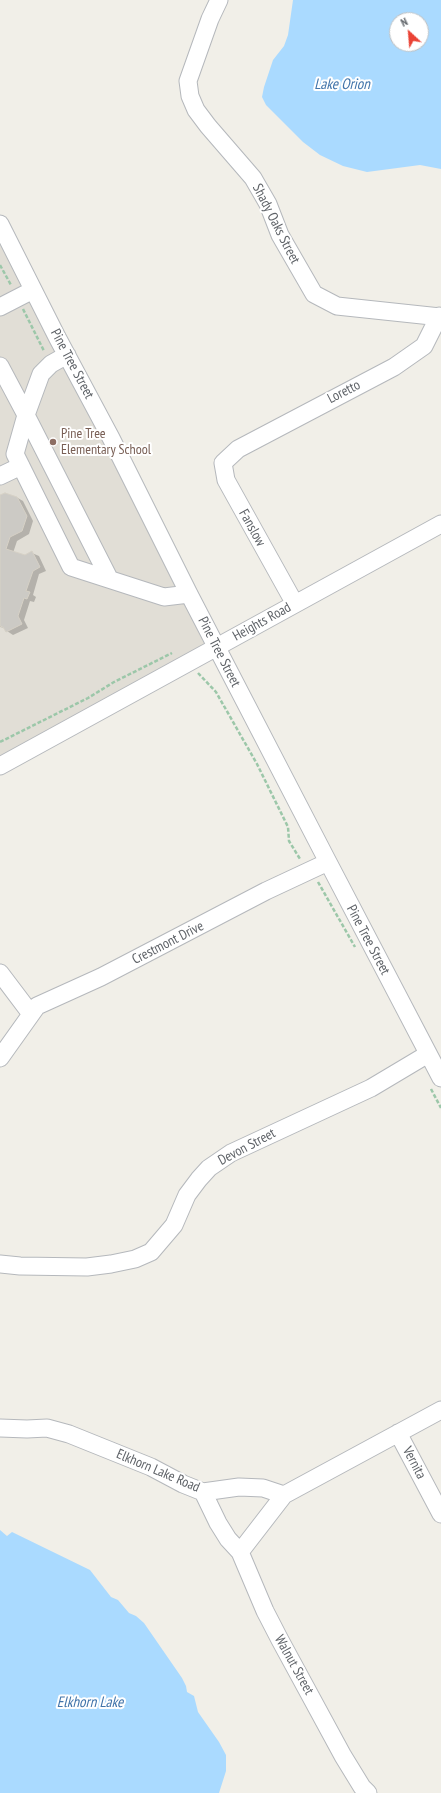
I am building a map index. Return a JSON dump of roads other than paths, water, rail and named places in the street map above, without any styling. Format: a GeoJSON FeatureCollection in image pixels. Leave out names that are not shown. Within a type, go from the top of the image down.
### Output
{"type":"FeatureCollection","features":[{"type":"Feature","properties":{"kind":"street","name":"Shady Oaks Street"},"geometry":{"type":"LineString","coordinates":[[219,0],[207,26],[188,81],[190,96],[196,110],[208,126],[254,178],[268,204],[284,242],[314,294],[337,306],[440,316]]}},
{"type":"Feature","properties":{"kind":"street","name":"Pine Tree Street"},"geometry":{"type":"LineString","coordinates":[[0,224],[67,355],[112,438],[189,594],[441,1078]]}},
{"type":"Feature","properties":{"kind":"street"},"geometry":{"type":"LineString","coordinates":[[0,307],[33,290]]}},
{"type":"Feature","properties":{"kind":"street","name":"Loretto"},"geometry":{"type":"LineString","coordinates":[[234,453],[238,448],[271,430],[394,367],[424,346],[440,316]]}},
{"type":"Feature","properties":{"kind":"street"},"geometry":{"type":"LineString","coordinates":[[67,355],[51,364],[40,374],[26,414],[15,454],[71,567],[164,597],[189,594]]}},
{"type":"Feature","properties":{"kind":"street"},"geometry":{"type":"LineString","coordinates":[[0,366],[109,578]]}},
{"type":"Feature","properties":{"kind":"street","name":"Fanslow"},"geometry":{"type":"LineString","coordinates":[[234,453],[223,463],[226,480],[295,604]]}},
{"type":"Feature","properties":{"kind":"street"},"geometry":{"type":"LineString","coordinates":[[0,476],[21,466]]}},
{"type":"Feature","properties":{"kind":"street","name":"Heights Road"},"geometry":{"type":"LineString","coordinates":[[0,766],[441,524]]}},
{"type":"Feature","properties":{"kind":"street","name":"Crestmont Drive"},"geometry":{"type":"LineString","coordinates":[[0,1058],[37,1006],[101,977],[266,891],[328,862]]}},
{"type":"Feature","properties":{"kind":"street"},"geometry":{"type":"LineString","coordinates":[[0,973],[31,1014]]}},
{"type":"Feature","properties":{"kind":"street","name":"Devon Street"},"geometry":{"type":"LineString","coordinates":[[0,1264],[20,1266],[87,1267],[135,1259],[151,1252],[174,1225],[188,1195],[199,1179],[210,1168],[231,1153],[371,1088],[428,1054]]}},
{"type":"Feature","properties":{"kind":"street"},"geometry":{"type":"LineString","coordinates":[[240,1552],[284,1495],[441,1410]]}},
{"type":"Feature","properties":{"kind":"street","name":"Elkhorn Lake Road"},"geometry":{"type":"LineString","coordinates":[[0,1428],[47,1428],[69,1434],[151,1467],[183,1484],[203,1492],[239,1487],[263,1488],[284,1495]]}},
{"type":"Feature","properties":{"kind":"street","name":"Vernita"},"geometry":{"type":"LineString","coordinates":[[398,1434],[441,1514]]}},
{"type":"Feature","properties":{"kind":"street","name":"Walnut Street"},"geometry":{"type":"LineString","coordinates":[[203,1492],[218,1523],[240,1552],[265,1611],[354,1774],[368,1793]]}},
{"type":"Feature","properties":{"kind":"street"},"geometry":{"type":"LineString","coordinates":[[353,1793],[354,1774]]}},
{"type":"Feature","properties":{"kind":"water","name":"Lake Orion"},"geometry":{"type":"Polygon","coordinates":[[[293,0],[441,0],[441,169],[420,165],[367,172],[343,166],[320,155],[303,142],[266,105],[262,97],[273,60],[284,46],[288,35],[293,0]]]}},
{"type":"Feature","properties":{"kind":"water","name":"Elkhorn Lake"},"geometry":{"type":"Polygon","coordinates":[[[0,1530],[7,1536],[12,1532],[90,1570],[111,1597],[118,1600],[129,1613],[136,1616],[144,1623],[182,1678],[187,1692],[194,1696],[198,1712],[219,1742],[226,1755],[226,1771],[219,1793],[0,1793],[0,1530]]]}},
{"type":"Feature","properties":{"kind":"place","name":"Pine Tree Elementary School"},"geometry":{"type":"Point","coordinates":[53,442]}}]}
